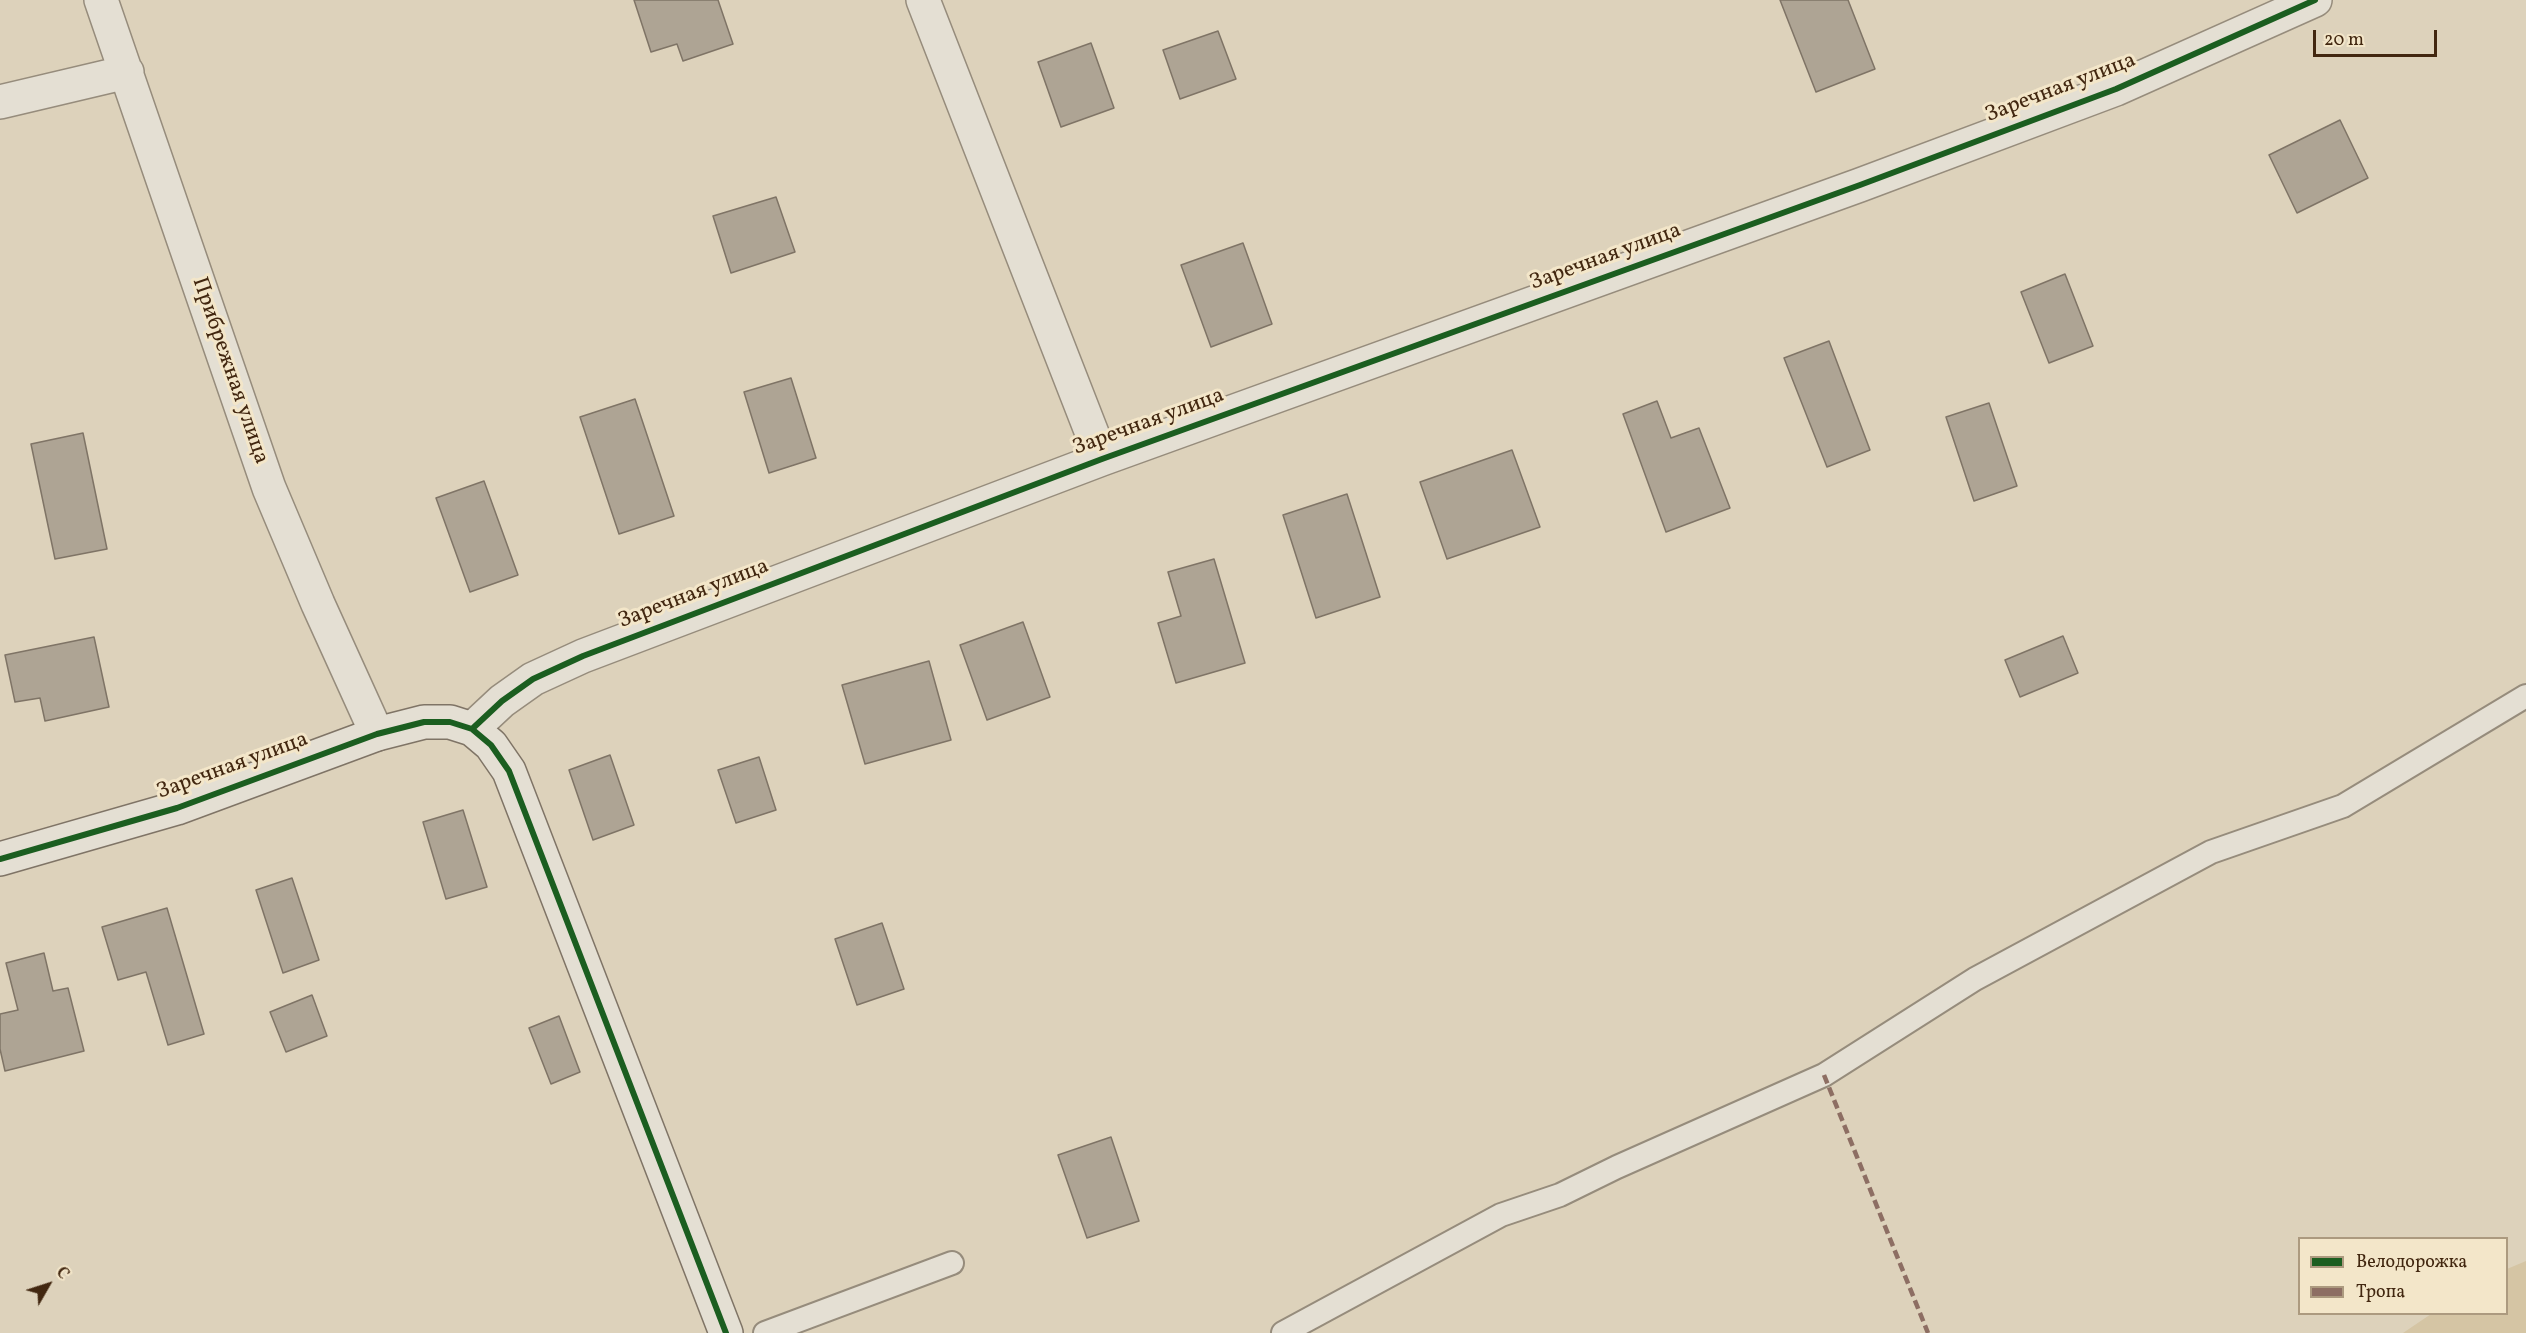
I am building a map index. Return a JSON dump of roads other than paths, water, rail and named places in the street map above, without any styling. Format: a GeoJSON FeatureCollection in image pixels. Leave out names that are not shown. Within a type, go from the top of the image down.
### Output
{"type":"FeatureCollection","features":[{"type":"Feature","properties":{"kind":"street","name":"Прибрежная улица"},"geometry":{"type":"LineString","coordinates":[[102,0],[269,489],[377,734]]}},
{"type":"Feature","properties":{"kind":"street"},"geometry":{"type":"LineString","coordinates":[[923,0],[1102,459]]}},
{"type":"Feature","properties":{"kind":"street","name":"Заречная улица"},"geometry":{"type":"LineString","coordinates":[[0,859],[177,808],[377,734],[424,722],[450,722],[472,729],[502,701],[533,679],[583,656],[1102,459],[1838,193],[2094,97],[2315,0]]}},
{"type":"Feature","properties":{"kind":"street"},"geometry":{"type":"LineString","coordinates":[[0,102],[127,72]]}},
{"type":"Feature","properties":{"kind":"street"},"geometry":{"type":"LineString","coordinates":[[472,729],[491,745],[509,771],[726,1333]]}},
{"type":"Feature","properties":{"kind":"lane"},"geometry":{"type":"LineString","coordinates":[[1283,1333],[1501,1215],[1560,1195],[1617,1167],[1824,1075],[1996,968],[2211,852],[2343,806],[2526,696]]}},
{"type":"Feature","properties":{"kind":"lane"},"geometry":{"type":"LineString","coordinates":[[765,1333],[952,1263]]}}]}
